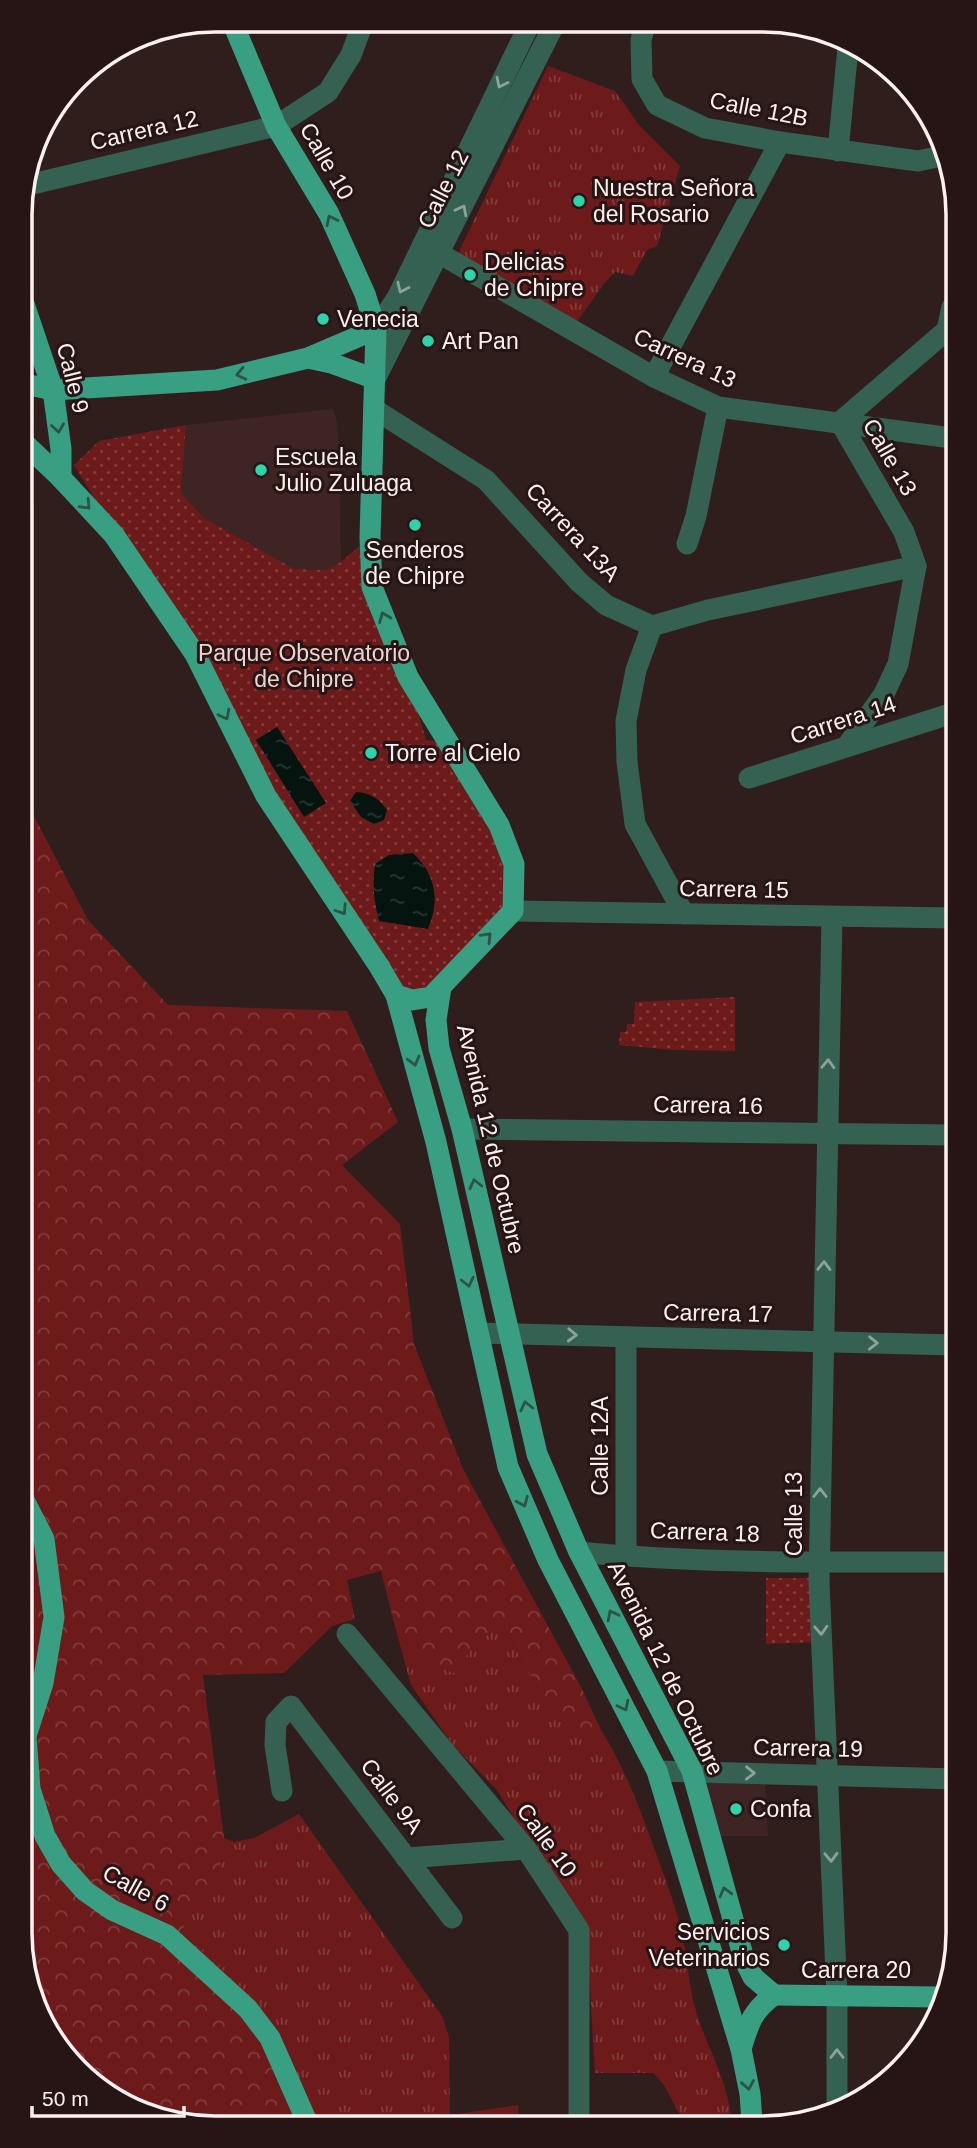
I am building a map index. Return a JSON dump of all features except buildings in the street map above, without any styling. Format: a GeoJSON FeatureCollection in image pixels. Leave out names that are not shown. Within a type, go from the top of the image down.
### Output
{"type":"FeatureCollection","features":[{"type":"Feature","properties":{"kind":"main road","name":"Calle 10"},"geometry":{"type":"LineString","coordinates":[[236,32],[276,126],[329,214],[365,294],[376,329]]}},
{"type":"Feature","properties":{"kind":"main road","name":"Calle 9"},"geometry":{"type":"LineString","coordinates":[[32,328],[53,390],[61,449],[61,478]]}},
{"type":"Feature","properties":{"kind":"main road"},"geometry":{"type":"LineString","coordinates":[[32,386],[53,390],[217,380],[308,358],[376,329],[370,525],[372,587],[408,677],[499,825],[514,864],[513,911],[431,997],[412,1000],[396,995]]}},
{"type":"Feature","properties":{"kind":"main road"},"geometry":{"type":"LineString","coordinates":[[308,358],[331,362],[375,379]]}},
{"type":"Feature","properties":{"kind":"main road"},"geometry":{"type":"LineString","coordinates":[[32,451],[114,535],[195,654],[266,796],[396,995],[436,1142],[508,1467],[548,1560],[657,1771],[741,2049],[752,2116]]}},
{"type":"Feature","properties":{"kind":"main road","name":"Avenida 12 de Octubre"},"geometry":{"type":"LineString","coordinates":[[441,987],[436,1020],[439,1048],[462,1129],[537,1454],[579,1552],[692,1772],[744,1959],[753,1977],[774,1996]]}},
{"type":"Feature","properties":{"kind":"main road","name":"Calle 6"},"geometry":{"type":"LineString","coordinates":[[32,1516],[44,1539],[54,1617],[43,1683],[32,1717]]}},
{"type":"Feature","properties":{"kind":"main road","name":"Calle 6"},"geometry":{"type":"LineString","coordinates":[[32,1795],[45,1836],[61,1864],[85,1891],[112,1910],[167,1935],[248,2009],[270,2038],[304,2116]]}},
{"type":"Feature","properties":{"kind":"main road"},"geometry":{"type":"LineString","coordinates":[[741,2049],[752,2016],[774,1996]]}},
{"type":"Feature","properties":{"kind":"main road","name":"Carrera 20"},"geometry":{"type":"LineString","coordinates":[[774,1996],[934,1997]]}},
{"type":"Feature","properties":{"kind":"street","name":"Carrera 12"},"geometry":{"type":"LineString","coordinates":[[34,184],[276,126],[328,92],[351,55],[360,32]]}},
{"type":"Feature","properties":{"kind":"street","name":"Calle 12"},"geometry":{"type":"LineString","coordinates":[[375,379],[526,32]]}},
{"type":"Feature","properties":{"kind":"street","name":"Calle 12"},"geometry":{"type":"LineString","coordinates":[[376,329],[431,249],[550,32]]}},
{"type":"Feature","properties":{"kind":"street","name":"Calle 12B"},"geometry":{"type":"LineString","coordinates":[[643,32],[642,79],[657,105],[705,128],[838,150],[848,52]]}},
{"type":"Feature","properties":{"kind":"street"},"geometry":{"type":"LineString","coordinates":[[654,377],[780,142]]}},
{"type":"Feature","properties":{"kind":"street"},"geometry":{"type":"LineString","coordinates":[[838,150],[918,162],[936,157]]}},
{"type":"Feature","properties":{"kind":"street","name":"Carrera 13"},"geometry":{"type":"LineString","coordinates":[[431,249],[654,377],[718,407],[946,437]]}},
{"type":"Feature","properties":{"kind":"street","name":"Calle 13"},"geometry":{"type":"LineString","coordinates":[[846,746],[884,694],[898,664],[916,566],[904,532],[840,422],[946,332]]}},
{"type":"Feature","properties":{"kind":"street"},"geometry":{"type":"LineString","coordinates":[[687,544],[696,516],[718,407]]}},
{"type":"Feature","properties":{"kind":"street","name":"Carrera 13A"},"geometry":{"type":"LineString","coordinates":[[374,408],[486,480],[579,582],[606,605],[652,626]]}},
{"type":"Feature","properties":{"kind":"street"},"geometry":{"type":"LineString","coordinates":[[684,914],[635,824],[627,762],[626,721],[636,670],[652,626],[708,610],[916,566]]}},
{"type":"Feature","properties":{"kind":"street","name":"Carrera 14"},"geometry":{"type":"LineString","coordinates":[[750,778],[946,715]]}},
{"type":"Feature","properties":{"kind":"street","name":"Carrera 15"},"geometry":{"type":"LineString","coordinates":[[513,911],[946,918]]}},
{"type":"Feature","properties":{"kind":"street","name":"Calle 13"},"geometry":{"type":"LineString","coordinates":[[832,917],[820,1562],[837,1996],[837,2101]]}},
{"type":"Feature","properties":{"kind":"street","name":"Carrera 16"},"geometry":{"type":"LineString","coordinates":[[462,1129],[945,1135]]}},
{"type":"Feature","properties":{"kind":"street","name":"Carrera 17"},"geometry":{"type":"LineString","coordinates":[[479,1333],[945,1345]]}},
{"type":"Feature","properties":{"kind":"street","name":"Calle 12A"},"geometry":{"type":"LineString","coordinates":[[626,1337],[626,1556]]}},
{"type":"Feature","properties":{"kind":"street","name":"Carrera 18"},"geometry":{"type":"LineString","coordinates":[[579,1552],[820,1562],[945,1562]]}},
{"type":"Feature","properties":{"kind":"street","name":"Calle 10"},"geometry":{"type":"LineString","coordinates":[[347,1634],[526,1849],[579,1930],[579,2116]]}},
{"type":"Feature","properties":{"kind":"street","name":"Calle 9A"},"geometry":{"type":"LineString","coordinates":[[282,1791],[275,1745],[276,1722],[291,1706],[452,1918]]}},
{"type":"Feature","properties":{"kind":"street","name":"Carrera 19"},"geometry":{"type":"LineString","coordinates":[[657,1771],[945,1779]]}},
{"type":"Feature","properties":{"kind":"street"},"geometry":{"type":"LineString","coordinates":[[406,1858],[526,1849]]}},
{"type":"Feature","properties":{"kind":"shaded area","name":"Escuela Julio Zuluaga"},"geometry":{"type":"Polygon","coordinates":[[[333,409],[339,447],[341,562],[326,570],[294,569],[204,518],[181,493],[186,425],[333,409]]]}},
{"type":"Feature","properties":{"kind":"shaded area","name":"Confa"},"geometry":{"type":"Polygon","coordinates":[[[698,1783],[765,1783],[768,1836],[714,1836],[698,1783]]]}},
{"type":"Feature","properties":{"kind":"green space"},"geometry":{"type":"Polygon","coordinates":[[[548,66],[615,91],[639,125],[680,166],[657,246],[647,250],[633,276],[615,272],[574,326],[455,260],[548,66]]]}},
{"type":"Feature","properties":{"kind":"green space","name":"Parque Observatorio de Chipre"},"geometry":{"type":"Polygon","coordinates":[[[186,425],[181,493],[204,518],[294,569],[326,570],[341,562],[370,537],[372,587],[408,677],[426,740],[448,743],[499,825],[513,911],[441,987],[396,995],[74,465],[99,441],[186,425]]]}},
{"type":"Feature","properties":{"kind":"green space"},"geometry":{"type":"Polygon","coordinates":[[[32,812],[88,920],[168,1005],[347,1011],[398,1122],[342,1165],[400,1224],[414,1344],[463,1469],[582,1689],[601,1730],[589,1735],[574,1725],[555,1719],[510,1638],[497,1630],[474,1644],[468,1653],[465,1667],[454,1673],[428,1665],[397,1634],[381,1571],[347,1580],[355,1619],[332,1626],[284,1673],[203,1675],[224,1838],[234,1842],[181,1932],[255,2000],[314,2116],[190,2115],[156,2107],[133,2098],[103,2079],[69,2045],[45,2004],[33,1958],[32,812]]]}},
{"type":"Feature","properties":{"kind":"green space"},"geometry":{"type":"Polygon","coordinates":[[[735,997],[735,1051],[674,1050],[619,1045],[620,1032],[626,1032],[627,1024],[634,1024],[635,1002],[735,997]]]}},
{"type":"Feature","properties":{"kind":"green space"},"geometry":{"type":"Polygon","coordinates":[[[766,1578],[816,1578],[817,1642],[766,1644],[766,1578]]]}},
{"type":"Feature","properties":{"kind":"green space"},"geometry":{"type":"Polygon","coordinates":[[[497,1630],[510,1638],[555,1719],[574,1725],[589,1735],[601,1730],[610,1745],[645,1823],[675,1907],[696,2011],[727,2094],[731,2116],[680,2116],[664,2085],[653,2073],[595,2073],[587,1939],[497,1790],[453,1745],[411,1685],[397,1634],[428,1665],[465,1655],[474,1642],[497,1630]]]}},
{"type":"Feature","properties":{"kind":"green space"},"geometry":{"type":"Polygon","coordinates":[[[299,1814],[442,2016],[449,2037],[450,2116],[313,2116],[235,1984],[181,1932],[234,1842],[254,1838],[299,1814]]]}},
{"type":"Feature","properties":{"kind":"green space"},"geometry":{"type":"Polygon","coordinates":[[[518,2105],[519,2116],[450,2115],[518,2105]]]}},
{"type":"Feature","properties":{"kind":"water"},"geometry":{"type":"Polygon","coordinates":[[[277,727],[326,803],[304,817],[256,740],[277,727]]]}},
{"type":"Feature","properties":{"kind":"water"},"geometry":{"type":"Polygon","coordinates":[[[356,792],[370,795],[380,802],[387,810],[384,820],[374,824],[361,817],[350,801],[356,792]]]}},
{"type":"Feature","properties":{"kind":"water"},"geometry":{"type":"Polygon","coordinates":[[[413,853],[427,870],[434,888],[434,908],[428,929],[379,921],[376,907],[375,864],[389,855],[413,853]]]}},
{"type":"Feature","properties":{"kind":"place","name":"Nuestra Señora del Rosario"},"geometry":{"type":"Point","coordinates":[579,201]}},
{"type":"Feature","properties":{"kind":"place","name":"Delicias de Chipre"},"geometry":{"type":"Point","coordinates":[470,275]}},
{"type":"Feature","properties":{"kind":"place","name":"Venecia"},"geometry":{"type":"Point","coordinates":[323,319]}},
{"type":"Feature","properties":{"kind":"place","name":"Art Pan"},"geometry":{"type":"Point","coordinates":[428,341]}},
{"type":"Feature","properties":{"kind":"place","name":"Escuela Julio Zuluaga"},"geometry":{"type":"Point","coordinates":[261,470]}},
{"type":"Feature","properties":{"kind":"place","name":"Senderos de Chipre"},"geometry":{"type":"Point","coordinates":[415,525]}},
{"type":"Feature","properties":{"kind":"place","name":"Torre al Cielo"},"geometry":{"type":"Point","coordinates":[371,753]}},
{"type":"Feature","properties":{"kind":"place","name":"Confa"},"geometry":{"type":"Point","coordinates":[736,1809]}},
{"type":"Feature","properties":{"kind":"place","name":"Servicios Veterinarios"},"geometry":{"type":"Point","coordinates":[784,1945]}}]}
